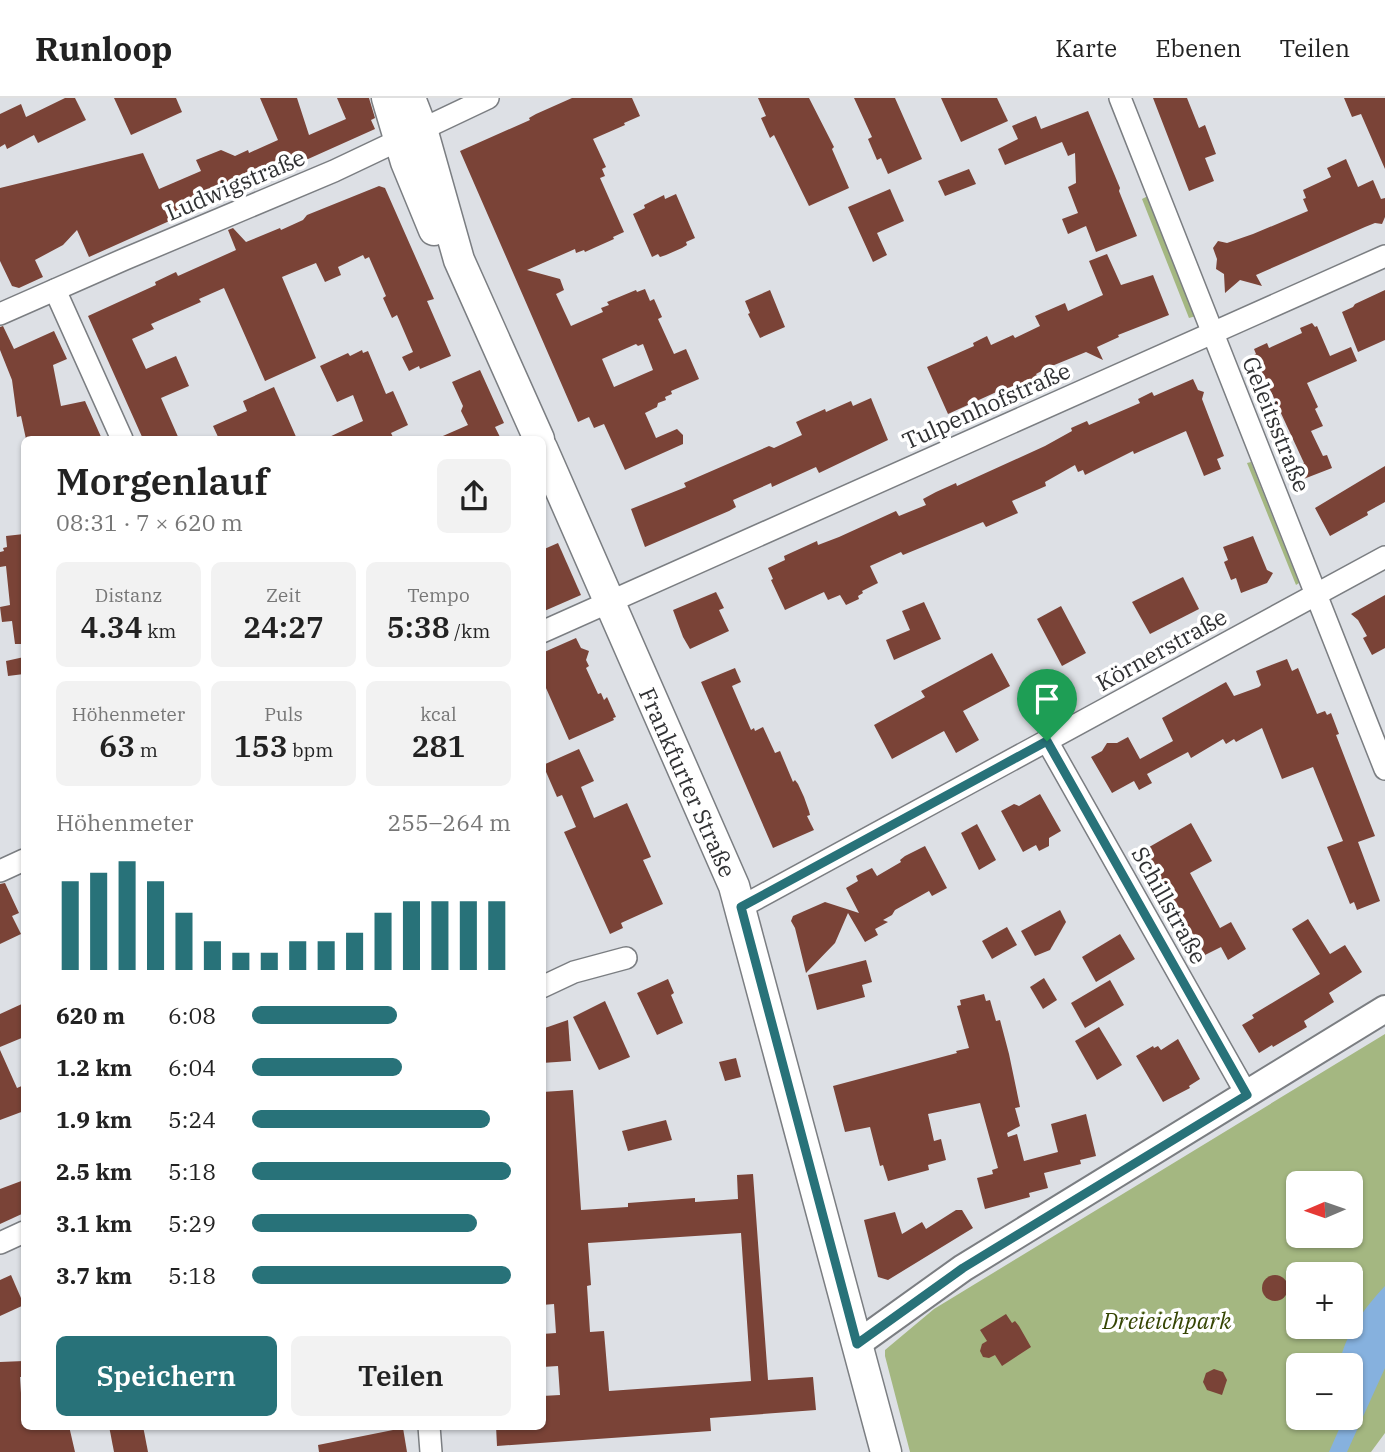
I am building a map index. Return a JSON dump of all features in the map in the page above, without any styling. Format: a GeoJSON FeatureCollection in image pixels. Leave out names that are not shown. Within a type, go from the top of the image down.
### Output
{"type":"FeatureCollection","features":[{"type":"Feature","properties":{"kind":"main road"},"geometry":{"type":"LineString","coordinates":[[387,98],[411,135]]}},
{"type":"Feature","properties":{"kind":"main road"},"geometry":{"type":"LineString","coordinates":[[410,98],[411,135],[435,231],[459,260],[538,436]]}},
{"type":"Feature","properties":{"kind":"main road","name":"Frankfurter Straße"},"geometry":{"type":"LineString","coordinates":[[546,457],[729,874],[741,907],[886,1452]]}},
{"type":"Feature","properties":{"kind":"street","name":"Ludwigstraße"},"geometry":{"type":"LineString","coordinates":[[2,307],[55,290],[334,171],[488,98]]}},
{"type":"Feature","properties":{"kind":"street","name":"Geleitsstraße"},"geometry":{"type":"LineString","coordinates":[[1120,98],[1385,769]]}},
{"type":"Feature","properties":{"kind":"street","name":"Tulpenhofstraße"},"geometry":{"type":"LineString","coordinates":[[546,630],[1385,256]]}},
{"type":"Feature","properties":{"kind":"street"},"geometry":{"type":"LineString","coordinates":[[55,290],[121,436]]}},
{"type":"Feature","properties":{"kind":"street","name":"Körnerstraße"},"geometry":{"type":"LineString","coordinates":[[741,907],[1385,557]]}},
{"type":"Feature","properties":{"kind":"street","name":"Schillstraße"},"geometry":{"type":"LineString","coordinates":[[1047,741],[1247,1095]]}},
{"type":"Feature","properties":{"kind":"street"},"geometry":{"type":"LineString","coordinates":[[0,872],[21,862]]}},
{"type":"Feature","properties":{"kind":"street"},"geometry":{"type":"LineString","coordinates":[[546,985],[574,972],[626,958]]}},
{"type":"Feature","properties":{"kind":"street"},"geometry":{"type":"LineString","coordinates":[[857,1344],[963,1268],[1385,1009]]}},
{"type":"Feature","properties":{"kind":"street"},"geometry":{"type":"LineString","coordinates":[[0,1243],[21,1233]]}},
{"type":"Feature","properties":{"kind":"street"},"geometry":{"type":"LineString","coordinates":[[429,1430],[431,1452]]}},
{"type":"Feature","properties":{"kind":"green space"},"geometry":{"type":"Polygon","coordinates":[[[1148,196],[1196,316],[1189,318],[1142,199],[1148,196]]]}},
{"type":"Feature","properties":{"kind":"green space"},"geometry":{"type":"Polygon","coordinates":[[[1251,462],[1299,583],[1296,585],[1247,463],[1251,462]]]}},
{"type":"Feature","properties":{"kind":"green space","name":"Dreieichpark"},"geometry":{"type":"Polygon","coordinates":[[[1385,1034],[1385,1433],[1371,1452],[910,1452],[885,1350],[934,1309],[1385,1034]]]}},
{"type":"Feature","properties":{"kind":"water"},"geometry":{"type":"Polygon","coordinates":[[[1385,1286],[1385,1368],[1363,1417],[1363,1353],[1342,1353],[1348,1339],[1363,1339],[1363,1312],[1385,1286]]]}},
{"type":"Feature","properties":{"kind":"water"},"geometry":{"type":"Polygon","coordinates":[[[1339,1430],[1357,1430],[1347,1452],[1329,1452],[1339,1430]]]}},
{"type":"Feature","properties":{"kind":"building"},"geometry":{"type":"Polygon","coordinates":[[[65,98],[75,98],[86,120],[38,143],[34,135],[7,149],[5,144],[0,147],[0,114],[21,104],[26,117],[65,98]]]}},
{"type":"Feature","properties":{"kind":"building"},"geometry":{"type":"Polygon","coordinates":[[[114,98],[176,98],[182,112],[131,135],[114,98]]]}},
{"type":"Feature","properties":{"kind":"building"},"geometry":{"type":"Polygon","coordinates":[[[260,98],[297,98],[309,135],[346,119],[337,98],[369,98],[375,118],[371,120],[375,129],[89,257],[77,230],[63,245],[35,260],[43,277],[19,288],[12,286],[0,261],[0,188],[143,153],[159,189],[201,171],[196,160],[221,150],[235,156],[248,150],[249,153],[278,140],[260,98]]]}},
{"type":"Feature","properties":{"kind":"building"},"geometry":{"type":"Polygon","coordinates":[[[572,98],[632,98],[640,116],[593,139],[606,167],[602,169],[605,176],[600,178],[624,232],[585,252],[576,253],[575,249],[527,270],[560,279],[564,290],[556,294],[571,326],[603,312],[601,308],[609,305],[607,302],[645,289],[650,301],[654,299],[662,317],[658,319],[674,354],[686,349],[699,379],[671,391],[672,394],[665,397],[666,400],[645,413],[656,438],[677,429],[683,435],[683,444],[625,470],[604,424],[594,428],[589,417],[578,422],[460,151],[530,120],[529,118],[572,98]],[[636,344],[602,359],[614,387],[653,370],[643,344],[636,344]]]}},
{"type":"Feature","properties":{"kind":"building"},"geometry":{"type":"Polygon","coordinates":[[[758,98],[809,98],[834,147],[832,149],[849,188],[809,206],[774,135],[770,138],[761,118],[766,116],[758,98]]]}},
{"type":"Feature","properties":{"kind":"building"},"geometry":{"type":"Polygon","coordinates":[[[854,98],[895,98],[922,159],[888,174],[881,158],[877,160],[868,139],[872,137],[854,98]]]}},
{"type":"Feature","properties":{"kind":"building"},"geometry":{"type":"Polygon","coordinates":[[[941,98],[997,98],[1008,121],[961,142],[941,98]]]}},
{"type":"Feature","properties":{"kind":"building"},"geometry":{"type":"Polygon","coordinates":[[[1153,98],[1187,98],[1199,128],[1205,125],[1216,154],[1205,158],[1214,181],[1189,191],[1153,98]]]}},
{"type":"Feature","properties":{"kind":"building"},"geometry":{"type":"Polygon","coordinates":[[[1344,98],[1385,98],[1385,169],[1361,114],[1352,117],[1344,98]]]}},
{"type":"Feature","properties":{"kind":"building"},"geometry":{"type":"Polygon","coordinates":[[[1088,111],[1137,236],[1096,252],[1086,226],[1068,234],[1062,219],[1078,213],[1068,187],[1076,183],[1075,153],[1068,156],[1062,142],[1005,165],[998,149],[1018,139],[1012,126],[1036,116],[1041,129],[1088,111]]]}},
{"type":"Feature","properties":{"kind":"building"},"geometry":{"type":"Polygon","coordinates":[[[1346,159],[1358,187],[1373,180],[1381,199],[1385,198],[1385,217],[1382,224],[1375,223],[1365,227],[1256,275],[1262,286],[1240,280],[1225,293],[1224,274],[1216,269],[1217,259],[1213,248],[1218,241],[1227,243],[1308,211],[1303,190],[1331,177],[1327,168],[1346,159]]]}},
{"type":"Feature","properties":{"kind":"building"},"geometry":{"type":"Polygon","coordinates":[[[969,169],[976,184],[945,196],[938,181],[969,169]]]}},
{"type":"Feature","properties":{"kind":"building"},"geometry":{"type":"Polygon","coordinates":[[[379,186],[385,188],[434,299],[427,301],[451,356],[409,371],[402,357],[413,352],[397,315],[392,318],[383,298],[386,296],[369,257],[365,259],[363,255],[338,267],[341,275],[325,282],[316,263],[282,277],[316,358],[265,381],[224,288],[199,299],[201,302],[151,324],[154,329],[132,339],[146,369],[176,356],[189,386],[161,398],[178,436],[142,436],[88,316],[156,285],[155,282],[176,272],[178,276],[236,250],[228,230],[233,228],[246,242],[280,228],[281,230],[303,220],[307,215],[379,186]]]}},
{"type":"Feature","properties":{"kind":"building"},"geometry":{"type":"Polygon","coordinates":[[[890,189],[904,221],[877,233],[887,255],[873,262],[848,207],[890,189]]]}},
{"type":"Feature","properties":{"kind":"building"},"geometry":{"type":"Polygon","coordinates":[[[676,194],[695,238],[686,242],[687,245],[682,248],[660,257],[658,254],[652,257],[633,214],[664,195],[665,199],[676,194]]]}},
{"type":"Feature","properties":{"kind":"building"},"geometry":{"type":"Polygon","coordinates":[[[1107,254],[1121,285],[1153,275],[1169,315],[1118,335],[1119,337],[1097,347],[1103,360],[1086,352],[1047,368],[1036,374],[1038,377],[1005,392],[1003,389],[948,414],[927,367],[974,346],[973,343],[987,336],[991,345],[1013,335],[1015,338],[1040,326],[1035,316],[1065,303],[1068,311],[1103,295],[1089,261],[1107,254]]]}},
{"type":"Feature","properties":{"kind":"building"},"geometry":{"type":"Polygon","coordinates":[[[770,290],[785,327],[760,338],[748,314],[750,313],[745,301],[770,290]]]}},
{"type":"Feature","properties":{"kind":"building"},"geometry":{"type":"Polygon","coordinates":[[[1385,290],[1385,340],[1358,352],[1342,312],[1385,290]]]}},
{"type":"Feature","properties":{"kind":"building"},"geometry":{"type":"Polygon","coordinates":[[[1312,323],[1317,326],[1330,356],[1351,347],[1357,361],[1307,383],[1323,426],[1311,431],[1332,468],[1301,480],[1296,467],[1304,463],[1254,355],[1254,349],[1267,343],[1269,348],[1302,333],[1300,328],[1312,323]]]}},
{"type":"Feature","properties":{"kind":"building"},"geometry":{"type":"Polygon","coordinates":[[[3,326],[14,349],[54,331],[67,359],[53,365],[61,406],[85,401],[101,436],[25,436],[21,416],[17,417],[12,380],[0,350],[0,327],[3,326]]]}},
{"type":"Feature","properties":{"kind":"building"},"geometry":{"type":"Polygon","coordinates":[[[362,350],[363,353],[368,351],[386,394],[393,391],[408,425],[391,433],[392,436],[331,436],[363,421],[353,395],[337,402],[320,366],[348,353],[350,356],[362,350]]]}},
{"type":"Feature","properties":{"kind":"building"},"geometry":{"type":"Polygon","coordinates":[[[480,370],[504,423],[495,427],[500,436],[443,436],[468,425],[452,382],[480,370]]]}},
{"type":"Feature","properties":{"kind":"building"},"geometry":{"type":"Polygon","coordinates":[[[1193,379],[1198,390],[1204,392],[1202,399],[1224,456],[1217,459],[1221,469],[1204,476],[1186,431],[1134,454],[1133,451],[1085,475],[1083,470],[1078,472],[1075,465],[1045,482],[1046,486],[1012,501],[1018,513],[986,527],[983,522],[870,566],[878,583],[862,591],[859,599],[846,605],[840,595],[828,600],[824,592],[785,610],[768,568],[785,560],[784,556],[817,541],[818,545],[839,537],[896,511],[899,516],[926,505],[923,499],[936,492],[956,483],[957,486],[1045,446],[1072,431],[1071,428],[1087,421],[1089,425],[1140,403],[1138,399],[1152,392],[1154,396],[1193,379]]]}},
{"type":"Feature","properties":{"kind":"building"},"geometry":{"type":"Polygon","coordinates":[[[274,387],[296,436],[218,436],[213,426],[247,411],[243,401],[274,387]]]}},
{"type":"Feature","properties":{"kind":"building"},"geometry":{"type":"Polygon","coordinates":[[[871,398],[888,440],[819,473],[816,467],[772,487],[771,483],[733,500],[736,507],[729,511],[645,547],[631,509],[686,487],[684,483],[769,446],[774,448],[802,435],[796,422],[825,409],[826,412],[851,401],[853,406],[871,398]]]}},
{"type":"Feature","properties":{"kind":"building"},"geometry":{"type":"Polygon","coordinates":[[[1385,466],[1385,502],[1367,512],[1368,515],[1330,536],[1315,508],[1385,466]]]}},
{"type":"Feature","properties":{"kind":"building"},"geometry":{"type":"Polygon","coordinates":[[[21,534],[21,644],[15,644],[12,621],[2,622],[0,607],[10,605],[6,566],[0,567],[0,552],[7,547],[6,536],[21,534]]]}},
{"type":"Feature","properties":{"kind":"building"},"geometry":{"type":"Polygon","coordinates":[[[1253,536],[1267,570],[1273,573],[1267,583],[1241,593],[1236,578],[1231,580],[1224,562],[1228,560],[1223,547],[1253,536]]]}},
{"type":"Feature","properties":{"kind":"building"},"geometry":{"type":"Polygon","coordinates":[[[558,543],[581,595],[546,610],[546,548],[558,543]]]}},
{"type":"Feature","properties":{"kind":"building"},"geometry":{"type":"Polygon","coordinates":[[[1183,577],[1199,609],[1150,634],[1132,602],[1183,577]]]}},
{"type":"Feature","properties":{"kind":"building"},"geometry":{"type":"Polygon","coordinates":[[[716,592],[724,608],[719,610],[729,631],[690,649],[673,610],[716,592]]]}},
{"type":"Feature","properties":{"kind":"building"},"geometry":{"type":"Polygon","coordinates":[[[1385,595],[1385,648],[1372,655],[1363,638],[1367,636],[1358,620],[1351,614],[1385,595]]]}},
{"type":"Feature","properties":{"kind":"building"},"geometry":{"type":"Polygon","coordinates":[[[924,602],[941,639],[894,660],[886,640],[910,630],[902,611],[924,602]]]}},
{"type":"Feature","properties":{"kind":"building"},"geometry":{"type":"Polygon","coordinates":[[[1061,606],[1086,653],[1062,666],[1037,619],[1061,606]]]}},
{"type":"Feature","properties":{"kind":"building"},"geometry":{"type":"Polygon","coordinates":[[[576,638],[581,648],[589,651],[586,660],[589,666],[586,668],[598,694],[601,693],[604,700],[607,697],[616,717],[614,720],[569,740],[546,688],[546,651],[576,638]]]}},
{"type":"Feature","properties":{"kind":"building"},"geometry":{"type":"Polygon","coordinates":[[[992,653],[1010,686],[963,711],[979,740],[956,753],[944,731],[892,759],[874,725],[925,697],[921,691],[992,653]]]}},
{"type":"Feature","properties":{"kind":"building"},"geometry":{"type":"Polygon","coordinates":[[[21,658],[21,674],[8,676],[6,661],[21,658]]]}},
{"type":"Feature","properties":{"kind":"building"},"geometry":{"type":"Polygon","coordinates":[[[1287,659],[1292,671],[1298,668],[1317,714],[1325,711],[1327,715],[1331,713],[1339,734],[1336,735],[1375,836],[1358,842],[1380,901],[1357,910],[1354,902],[1350,904],[1327,847],[1343,841],[1313,767],[1282,779],[1262,728],[1236,742],[1234,739],[1226,744],[1223,739],[1191,758],[1188,752],[1147,774],[1152,783],[1139,790],[1134,781],[1112,793],[1091,757],[1102,751],[1107,743],[1117,743],[1128,737],[1140,759],[1173,741],[1162,718],[1226,682],[1234,696],[1259,687],[1261,685],[1256,671],[1287,659]]]}},
{"type":"Feature","properties":{"kind":"building"},"geometry":{"type":"Polygon","coordinates":[[[735,668],[741,682],[732,686],[751,730],[763,727],[775,753],[780,751],[793,782],[795,780],[798,784],[804,797],[810,815],[807,816],[814,830],[773,848],[701,682],[735,668]]]}},
{"type":"Feature","properties":{"kind":"building"},"geometry":{"type":"Polygon","coordinates":[[[579,749],[594,781],[581,787],[594,818],[627,803],[651,857],[643,860],[663,904],[621,923],[623,928],[610,934],[564,832],[576,827],[562,795],[557,797],[546,772],[546,764],[579,749]]]}},
{"type":"Feature","properties":{"kind":"building"},"geometry":{"type":"Polygon","coordinates":[[[1040,794],[1061,831],[1049,838],[1049,846],[1039,851],[1036,845],[1023,852],[1001,811],[1014,804],[1019,806],[1040,794]]]}},
{"type":"Feature","properties":{"kind":"building"},"geometry":{"type":"Polygon","coordinates":[[[1191,823],[1212,861],[1190,873],[1220,928],[1231,922],[1246,949],[1228,960],[1221,947],[1205,955],[1144,850],[1191,823]]]}},
{"type":"Feature","properties":{"kind":"building"},"geometry":{"type":"Polygon","coordinates":[[[977,824],[996,860],[979,870],[961,833],[977,824]]]}},
{"type":"Feature","properties":{"kind":"building"},"geometry":{"type":"Polygon","coordinates":[[[925,846],[947,888],[932,896],[929,891],[895,910],[883,920],[888,922],[875,929],[878,935],[865,942],[848,913],[835,943],[806,973],[791,921],[793,916],[825,902],[859,913],[846,888],[858,881],[856,876],[872,868],[877,876],[901,862],[905,856],[925,846]]]}},
{"type":"Feature","properties":{"kind":"building"},"geometry":{"type":"Polygon","coordinates":[[[5,883],[19,913],[12,916],[21,934],[0,944],[0,884],[5,883]]]}},
{"type":"Feature","properties":{"kind":"building"},"geometry":{"type":"Polygon","coordinates":[[[1060,910],[1066,922],[1050,950],[1035,956],[1021,931],[1060,910]]]}},
{"type":"Feature","properties":{"kind":"building"},"geometry":{"type":"Polygon","coordinates":[[[1308,919],[1330,954],[1345,945],[1362,972],[1329,993],[1334,1002],[1304,1021],[1307,1027],[1259,1053],[1242,1025],[1254,1018],[1252,1015],[1320,974],[1292,929],[1308,919]]]}},
{"type":"Feature","properties":{"kind":"building"},"geometry":{"type":"Polygon","coordinates":[[[1007,927],[1017,945],[992,959],[982,941],[1007,927]]]}},
{"type":"Feature","properties":{"kind":"building"},"geometry":{"type":"Polygon","coordinates":[[[1120,934],[1135,959],[1096,982],[1082,957],[1120,934]]]}},
{"type":"Feature","properties":{"kind":"building"},"geometry":{"type":"Polygon","coordinates":[[[866,960],[872,982],[862,985],[865,997],[817,1010],[808,975],[866,960]]]}},
{"type":"Feature","properties":{"kind":"building"},"geometry":{"type":"Polygon","coordinates":[[[1044,978],[1057,1000],[1043,1009],[1030,987],[1044,978]]]}},
{"type":"Feature","properties":{"kind":"building"},"geometry":{"type":"Polygon","coordinates":[[[668,979],[674,993],[671,995],[683,1023],[657,1035],[637,993],[668,979]]]}},
{"type":"Feature","properties":{"kind":"building"},"geometry":{"type":"Polygon","coordinates":[[[1110,980],[1124,1005],[1085,1028],[1071,1003],[1110,980]]]}},
{"type":"Feature","properties":{"kind":"building"},"geometry":{"type":"Polygon","coordinates":[[[984,994],[986,1001],[990,1000],[996,1021],[1000,1020],[1009,1054],[1020,1107],[1015,1108],[1020,1126],[1007,1133],[1008,1137],[1017,1134],[1024,1161],[1058,1152],[1051,1124],[1086,1114],[1096,1156],[1080,1160],[1081,1164],[1044,1173],[1048,1188],[1029,1193],[1030,1197],[985,1209],[977,1178],[993,1174],[992,1170],[998,1168],[980,1103],[928,1114],[934,1141],[941,1139],[946,1160],[928,1165],[929,1170],[888,1181],[883,1165],[880,1166],[870,1127],[845,1132],[833,1086],[969,1048],[957,1006],[961,1005],[960,1000],[984,994]]]}},
{"type":"Feature","properties":{"kind":"building"},"geometry":{"type":"Polygon","coordinates":[[[605,1001],[630,1057],[599,1070],[573,1017],[605,1001]]]}},
{"type":"Feature","properties":{"kind":"building"},"geometry":{"type":"Polygon","coordinates":[[[21,1004],[21,1038],[0,1047],[0,1014],[21,1004]]]}},
{"type":"Feature","properties":{"kind":"building"},"geometry":{"type":"Polygon","coordinates":[[[568,1020],[571,1061],[546,1063],[546,1028],[568,1020]]]}},
{"type":"Feature","properties":{"kind":"building"},"geometry":{"type":"Polygon","coordinates":[[[1099,1027],[1122,1065],[1097,1080],[1075,1041],[1099,1027]]]}},
{"type":"Feature","properties":{"kind":"building"},"geometry":{"type":"Polygon","coordinates":[[[1178,1039],[1200,1079],[1189,1086],[1190,1088],[1163,1102],[1136,1056],[1153,1046],[1158,1046],[1161,1050],[1178,1039]]]}},
{"type":"Feature","properties":{"kind":"building"},"geometry":{"type":"Polygon","coordinates":[[[0,1050],[17,1088],[21,1086],[21,1112],[0,1120],[0,1050]]]}},
{"type":"Feature","properties":{"kind":"building"},"geometry":{"type":"Polygon","coordinates":[[[736,1058],[741,1077],[725,1081],[719,1062],[736,1058]]]}},
{"type":"Feature","properties":{"kind":"building"},"geometry":{"type":"Polygon","coordinates":[[[573,1090],[581,1210],[695,1198],[695,1202],[738,1199],[737,1175],[753,1174],[768,1380],[813,1377],[816,1410],[710,1418],[711,1431],[497,1446],[496,1430],[546,1430],[546,1396],[560,1395],[558,1366],[546,1367],[546,1334],[556,1333],[554,1304],[546,1305],[546,1092],[573,1090]],[[741,1233],[588,1243],[590,1332],[604,1331],[609,1391],[751,1381],[741,1233]]]}},
{"type":"Feature","properties":{"kind":"building"},"geometry":{"type":"Polygon","coordinates":[[[666,1120],[672,1140],[628,1151],[622,1131],[666,1120]]]}},
{"type":"Feature","properties":{"kind":"building"},"geometry":{"type":"Polygon","coordinates":[[[21,1181],[21,1214],[0,1224],[0,1189],[21,1181]]]}},
{"type":"Feature","properties":{"kind":"building"},"geometry":{"type":"Polygon","coordinates":[[[956,1210],[962,1210],[973,1228],[888,1280],[878,1277],[864,1220],[895,1212],[902,1234],[922,1222],[926,1229],[956,1210]]]}},
{"type":"Feature","properties":{"kind":"building"},"geometry":{"type":"Polygon","coordinates":[[[11,1275],[21,1298],[21,1306],[0,1316],[0,1280],[11,1275]]]}},
{"type":"Feature","properties":{"kind":"building"},"geometry":{"type":"Polygon","coordinates":[[[1275,1275],[1284,1279],[1284,1297],[1275,1301],[1266,1297],[1262,1288],[1266,1279],[1275,1275]]]}},
{"type":"Feature","properties":{"kind":"building"},"geometry":{"type":"Polygon","coordinates":[[[1006,1314],[1012,1323],[1015,1321],[1019,1326],[1031,1347],[1002,1366],[995,1355],[983,1357],[980,1351],[982,1344],[987,1341],[980,1330],[1006,1314]]]}},
{"type":"Feature","properties":{"kind":"building"},"geometry":{"type":"Polygon","coordinates":[[[21,1361],[21,1430],[70,1430],[75,1452],[0,1452],[0,1362],[21,1361]]]}},
{"type":"Feature","properties":{"kind":"building"},"geometry":{"type":"Polygon","coordinates":[[[1214,1369],[1223,1372],[1227,1380],[1222,1395],[1207,1390],[1203,1382],[1206,1373],[1214,1369]]]}},
{"type":"Feature","properties":{"kind":"building"},"geometry":{"type":"Polygon","coordinates":[[[110,1430],[144,1430],[148,1452],[114,1452],[110,1430]]]}},
{"type":"Feature","properties":{"kind":"building"},"geometry":{"type":"Polygon","coordinates":[[[403,1430],[407,1452],[319,1452],[318,1445],[403,1430]]]}},
{"type":"Feature","properties":{"kind":"route"},"geometry":{"type":"LineString","coordinates":[[1047,741],[1247,1095],[963,1268],[857,1344],[741,907],[1047,741]]}}]}
